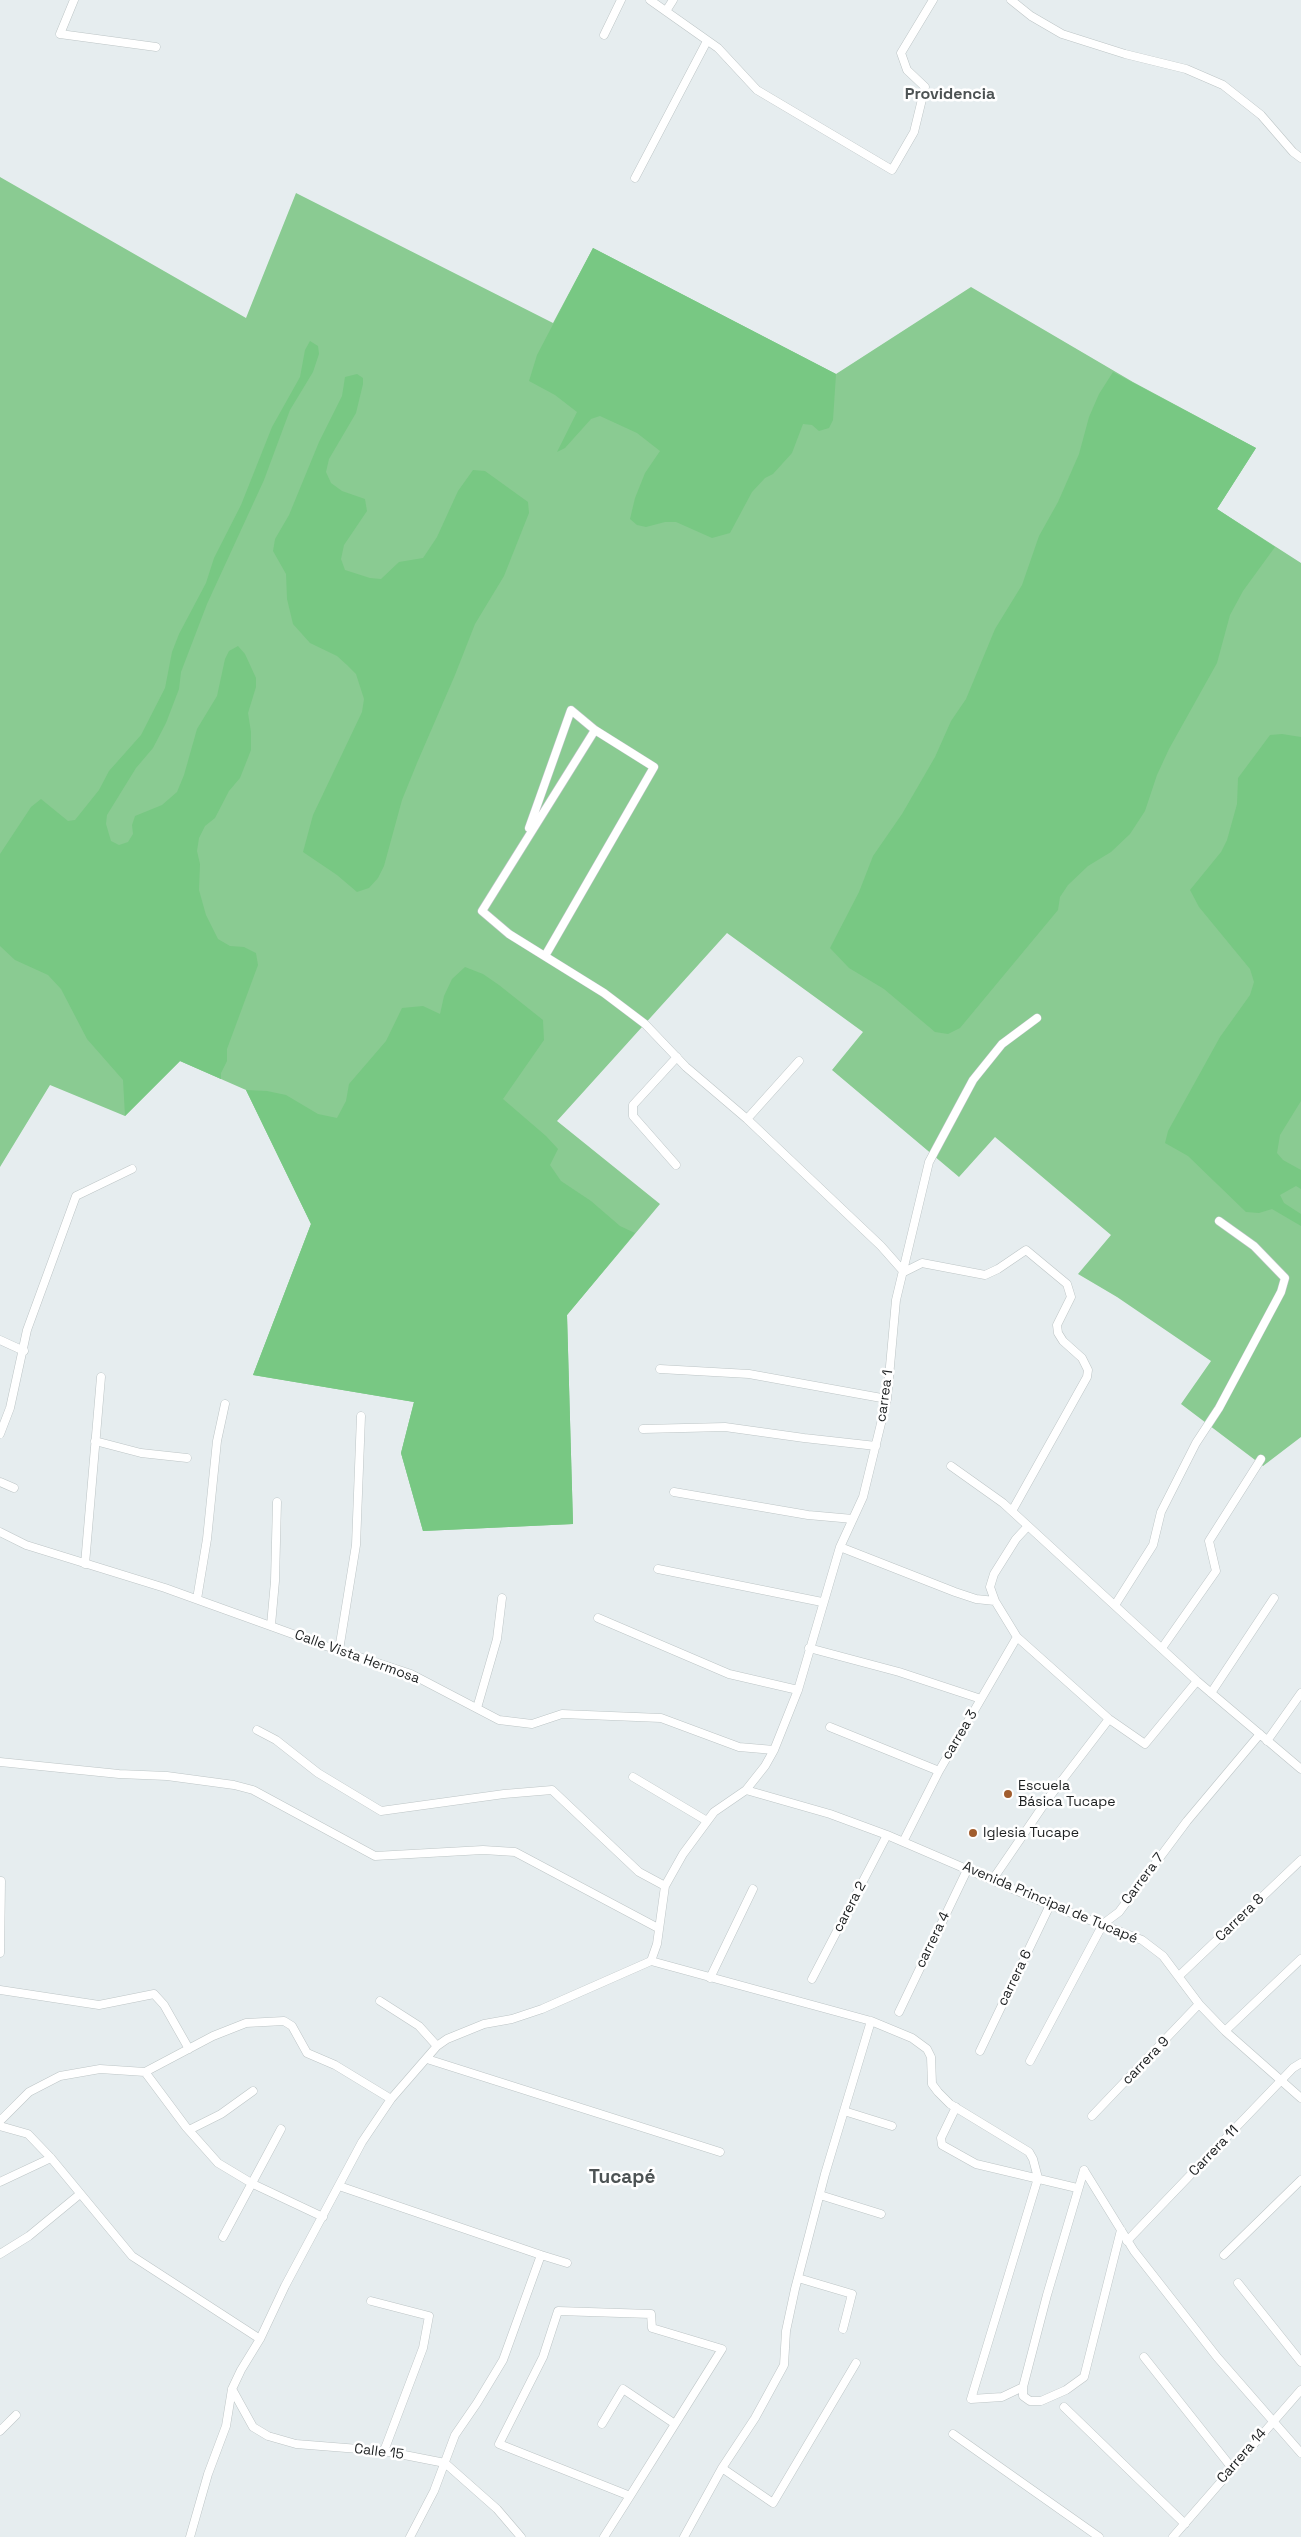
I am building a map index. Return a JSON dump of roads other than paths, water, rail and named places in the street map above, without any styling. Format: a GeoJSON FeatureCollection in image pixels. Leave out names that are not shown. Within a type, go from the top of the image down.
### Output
{"type":"FeatureCollection","features":[{"type":"Feature","properties":{"kind":"street"},"geometry":{"type":"LineString","coordinates":[[74,0],[60,34],[156,47]]}},
{"type":"Feature","properties":{"kind":"street"},"geometry":{"type":"LineString","coordinates":[[604,35],[622,0]]}},
{"type":"Feature","properties":{"kind":"street"},"geometry":{"type":"LineString","coordinates":[[650,0],[718,48],[757,90],[892,170],[914,132],[925,87],[907,70],[901,53],[933,0]]}},
{"type":"Feature","properties":{"kind":"street"},"geometry":{"type":"LineString","coordinates":[[666,11],[673,0]]}},
{"type":"Feature","properties":{"kind":"street"},"geometry":{"type":"LineString","coordinates":[[1011,0],[1031,16],[1062,34],[1125,54],[1186,69],[1222,85],[1261,115],[1293,152],[1301,158]]}},
{"type":"Feature","properties":{"kind":"street"},"geometry":{"type":"LineString","coordinates":[[635,178],[707,40]]}},
{"type":"Feature","properties":{"kind":"street"},"geometry":{"type":"LineString","coordinates":[[523,843],[572,710],[595,730],[654,767],[545,956]]}},
{"type":"Feature","properties":{"kind":"street"},"geometry":{"type":"LineString","coordinates":[[595,730],[482,911],[509,934],[604,993],[645,1024],[677,1057],[747,1119],[882,1246],[904,1272],[922,1263],[985,1275],[1026,1250],[1067,1284],[1071,1297],[1057,1325],[1058,1333],[1062,1341],[1082,1358],[1088,1370],[1086,1377],[1012,1511]]}},
{"type":"Feature","properties":{"kind":"street","name":"carrea 1"},"geometry":{"type":"LineString","coordinates":[[650,1961],[657,1944],[665,1886],[683,1854],[714,1812],[746,1790],[765,1766],[774,1750],[798,1690],[822,1602],[840,1547],[863,1497],[888,1399],[895,1308],[929,1162],[973,1080],[1002,1044],[1037,1018]]}},
{"type":"Feature","properties":{"kind":"street"},"geometry":{"type":"LineString","coordinates":[[676,1165],[633,1116],[633,1105],[677,1057]]}},
{"type":"Feature","properties":{"kind":"street"},"geometry":{"type":"LineString","coordinates":[[747,1119],[799,1060]]}},
{"type":"Feature","properties":{"kind":"street"},"geometry":{"type":"LineString","coordinates":[[0,1434],[10,1408],[24,1351],[27,1330],[76,1196],[132,1169]]}},
{"type":"Feature","properties":{"kind":"street"},"geometry":{"type":"LineString","coordinates":[[1115,1605],[1153,1545],[1161,1512],[1196,1443],[1219,1408],[1281,1292],[1285,1278],[1254,1246],[1219,1221]]}},
{"type":"Feature","properties":{"kind":"street"},"geometry":{"type":"LineString","coordinates":[[0,1340],[24,1351]]}},
{"type":"Feature","properties":{"kind":"street"},"geometry":{"type":"LineString","coordinates":[[660,1369],[749,1374],[888,1399]]}},
{"type":"Feature","properties":{"kind":"street"},"geometry":{"type":"LineString","coordinates":[[84,1564],[101,1377]]}},
{"type":"Feature","properties":{"kind":"street"},"geometry":{"type":"LineString","coordinates":[[196,1599],[207,1539],[217,1441],[225,1404]]}},
{"type":"Feature","properties":{"kind":"street"},"geometry":{"type":"LineString","coordinates":[[340,1650],[356,1545],[361,1416]]}},
{"type":"Feature","properties":{"kind":"street"},"geometry":{"type":"LineString","coordinates":[[643,1429],[725,1426],[804,1438],[876,1446]]}},
{"type":"Feature","properties":{"kind":"street"},"geometry":{"type":"LineString","coordinates":[[95,1442],[141,1453],[187,1458]]}},
{"type":"Feature","properties":{"kind":"street"},"geometry":{"type":"LineString","coordinates":[[1162,1648],[1216,1571],[1209,1541],[1261,1459]]}},
{"type":"Feature","properties":{"kind":"street"},"geometry":{"type":"LineString","coordinates":[[951,1466],[1012,1511],[1054,1552],[1115,1605],[1196,1681],[1301,1769]]}},
{"type":"Feature","properties":{"kind":"street"},"geometry":{"type":"LineString","coordinates":[[0,1482],[14,1488]]}},
{"type":"Feature","properties":{"kind":"street"},"geometry":{"type":"LineString","coordinates":[[674,1492],[808,1514],[853,1519]]}},
{"type":"Feature","properties":{"kind":"street"},"geometry":{"type":"LineString","coordinates":[[271,1625],[275,1581],[277,1502]]}},
{"type":"Feature","properties":{"kind":"street"},"geometry":{"type":"LineString","coordinates":[[1028,1526],[1016,1539],[994,1574],[990,1587],[995,1601],[1017,1637],[1109,1719],[1144,1744],[1196,1681]]}},
{"type":"Feature","properties":{"kind":"street","name":"Calle Vista Hermosa"},"geometry":{"type":"LineString","coordinates":[[0,1532],[26,1545],[196,1599],[411,1674],[499,1720],[532,1724],[562,1714],[661,1718],[739,1747],[774,1750]]}},
{"type":"Feature","properties":{"kind":"street"},"geometry":{"type":"LineString","coordinates":[[840,1547],[955,1592],[976,1599],[995,1601]]}},
{"type":"Feature","properties":{"kind":"street"},"geometry":{"type":"LineString","coordinates":[[658,1569],[822,1602]]}},
{"type":"Feature","properties":{"kind":"street"},"geometry":{"type":"LineString","coordinates":[[477,1708],[498,1639],[502,1598]]}},
{"type":"Feature","properties":{"kind":"street"},"geometry":{"type":"LineString","coordinates":[[1211,1693],[1274,1598]]}},
{"type":"Feature","properties":{"kind":"street"},"geometry":{"type":"LineString","coordinates":[[598,1618],[729,1674],[798,1690]]}},
{"type":"Feature","properties":{"kind":"street","name":"carrea 3"},"geometry":{"type":"LineString","coordinates":[[903,1842],[939,1771],[1017,1637]]}},
{"type":"Feature","properties":{"kind":"street"},"geometry":{"type":"LineString","coordinates":[[809,1648],[899,1672],[981,1699]]}},
{"type":"Feature","properties":{"kind":"street"},"geometry":{"type":"LineString","coordinates":[[1267,1741],[1301,1692]]}},
{"type":"Feature","properties":{"kind":"street"},"geometry":{"type":"LineString","coordinates":[[992,1879],[1047,1800],[1109,1719]]}},
{"type":"Feature","properties":{"kind":"street"},"geometry":{"type":"LineString","coordinates":[[830,1727],[939,1771]]}},
{"type":"Feature","properties":{"kind":"street"},"geometry":{"type":"LineString","coordinates":[[257,1730],[276,1740],[318,1772],[380,1811],[504,1794],[552,1790],[640,1872],[665,1886]]}},
{"type":"Feature","properties":{"kind":"street","name":"Carrera 7"},"geometry":{"type":"LineString","coordinates":[[1030,2061],[1103,1924],[1119,1912],[1187,1821],[1260,1734]]}},
{"type":"Feature","properties":{"kind":"street"},"geometry":{"type":"LineString","coordinates":[[0,1762],[118,1774],[167,1776],[234,1785],[253,1790],[375,1856],[483,1850],[515,1852],[658,1928]]}},
{"type":"Feature","properties":{"kind":"street"},"geometry":{"type":"LineString","coordinates":[[633,1777],[707,1821]]}},
{"type":"Feature","properties":{"kind":"street","name":"Avenida Principal de Tucapé"},"geometry":{"type":"LineString","coordinates":[[746,1790],[830,1814],[887,1835],[968,1868],[1050,1905],[1142,1940],[1164,1956],[1199,2004],[1225,2030],[1301,2098]]}},
{"type":"Feature","properties":{"kind":"street","name":"carera 2"},"geometry":{"type":"LineString","coordinates":[[812,1979],[887,1835]]}},
{"type":"Feature","properties":{"kind":"street","name":"Carrera 8"},"geometry":{"type":"LineString","coordinates":[[1179,1976],[1301,1860]]}},
{"type":"Feature","properties":{"kind":"street","name":"carrera 4"},"geometry":{"type":"LineString","coordinates":[[899,2012],[968,1868]]}},
{"type":"Feature","properties":{"kind":"street"},"geometry":{"type":"LineString","coordinates":[[0,1953],[1,1881]]}},
{"type":"Feature","properties":{"kind":"street"},"geometry":{"type":"LineString","coordinates":[[710,1978],[753,1889]]}},
{"type":"Feature","properties":{"kind":"street","name":"carrera 6"},"geometry":{"type":"LineString","coordinates":[[980,2051],[1050,1905]]}},
{"type":"Feature","properties":{"kind":"street"},"geometry":{"type":"LineString","coordinates":[[1225,2030],[1301,1959]]}},
{"type":"Feature","properties":{"kind":"street"},"geometry":{"type":"LineString","coordinates":[[190,2537],[208,2474],[226,2426],[232,2389],[362,2142],[391,2099],[437,2046],[460,2032],[542,2009],[650,1961],[871,2020],[912,2038],[927,2049],[931,2057],[932,2084],[956,2108],[1029,2152],[1038,2178],[971,2399],[1002,2397],[1023,2387]]}},
{"type":"Feature","properties":{"kind":"street"},"geometry":{"type":"LineString","coordinates":[[0,1990],[99,2005],[154,1994],[164,2005],[189,2048]]}},
{"type":"Feature","properties":{"kind":"street"},"geometry":{"type":"LineString","coordinates":[[380,2001],[419,2026],[437,2046]]}},
{"type":"Feature","properties":{"kind":"street","name":"carrera 9"},"geometry":{"type":"LineString","coordinates":[[1092,2116],[1199,2004]]}},
{"type":"Feature","properties":{"kind":"street"},"geometry":{"type":"LineString","coordinates":[[684,2537],[722,2468],[755,2418],[784,2365],[786,2331],[798,2278],[871,2020]]}},
{"type":"Feature","properties":{"kind":"street"},"geometry":{"type":"LineString","coordinates":[[0,2121],[29,2092],[60,2076],[100,2069],[145,2072],[189,2048],[246,2023],[284,2021],[292,2026],[307,2052],[335,2065],[391,2099]]}},
{"type":"Feature","properties":{"kind":"street"},"geometry":{"type":"LineString","coordinates":[[427,2059],[720,2152]]}},
{"type":"Feature","properties":{"kind":"street","name":"Carrera 11"},"geometry":{"type":"LineString","coordinates":[[1127,2241],[1283,2081],[1293,2068],[1301,2063]]}},
{"type":"Feature","properties":{"kind":"street"},"geometry":{"type":"LineString","coordinates":[[145,2072],[189,2130],[218,2163],[253,2184],[323,2217]]}},
{"type":"Feature","properties":{"kind":"street"},"geometry":{"type":"LineString","coordinates":[[189,2130],[221,2114],[252,2091]]}},
{"type":"Feature","properties":{"kind":"street"},"geometry":{"type":"LineString","coordinates":[[956,2108],[941,2138],[942,2145],[976,2164],[1077,2188]]}},
{"type":"Feature","properties":{"kind":"street"},"geometry":{"type":"LineString","coordinates":[[844,2111],[892,2126]]}},
{"type":"Feature","properties":{"kind":"street"},"geometry":{"type":"LineString","coordinates":[[0,2126],[28,2134],[51,2158],[132,2256],[260,2339]]}},
{"type":"Feature","properties":{"kind":"street"},"geometry":{"type":"LineString","coordinates":[[223,2237],[281,2129]]}},
{"type":"Feature","properties":{"kind":"street"},"geometry":{"type":"LineString","coordinates":[[0,2182],[51,2158]]}},
{"type":"Feature","properties":{"kind":"street"},"geometry":{"type":"LineString","coordinates":[[1121,2230],[1084,2377],[1066,2390],[1041,2401],[1030,2401],[1023,2396],[1023,2387],[1077,2188],[1084,2170],[1121,2230],[1127,2241],[1217,2357],[1301,2453]]}},
{"type":"Feature","properties":{"kind":"street"},"geometry":{"type":"LineString","coordinates":[[1224,2255],[1301,2180]]}},
{"type":"Feature","properties":{"kind":"street"},"geometry":{"type":"LineString","coordinates":[[339,2186],[567,2263]]}},
{"type":"Feature","properties":{"kind":"street"},"geometry":{"type":"LineString","coordinates":[[0,2254],[29,2236],[80,2194]]}},
{"type":"Feature","properties":{"kind":"street"},"geometry":{"type":"LineString","coordinates":[[820,2195],[881,2214]]}},
{"type":"Feature","properties":{"kind":"street"},"geometry":{"type":"LineString","coordinates":[[410,2537],[434,2491],[455,2435],[503,2360],[541,2255]]}},
{"type":"Feature","properties":{"kind":"street"},"geometry":{"type":"LineString","coordinates":[[798,2278],[852,2294],[843,2329]]}},
{"type":"Feature","properties":{"kind":"street"},"geometry":{"type":"LineString","coordinates":[[1238,2283],[1301,2362]]}},
{"type":"Feature","properties":{"kind":"street"},"geometry":{"type":"LineString","coordinates":[[371,2300],[429,2316],[423,2348],[384,2451]]}},
{"type":"Feature","properties":{"kind":"street"},"geometry":{"type":"LineString","coordinates":[[604,2537],[630,2496],[722,2349],[652,2328],[651,2314],[558,2312],[544,2357],[499,2444],[630,2496]]}},
{"type":"Feature","properties":{"kind":"street"},"geometry":{"type":"LineString","coordinates":[[1144,2358],[1232,2468]]}},
{"type":"Feature","properties":{"kind":"street"},"geometry":{"type":"LineString","coordinates":[[722,2468],[773,2503],[856,2363]]}},
{"type":"Feature","properties":{"kind":"street","name":"Calle 15"},"geometry":{"type":"LineString","coordinates":[[232,2389],[253,2427],[268,2436],[296,2444],[384,2451],[444,2463],[485,2498],[521,2537]]}},
{"type":"Feature","properties":{"kind":"street"},"geometry":{"type":"LineString","coordinates":[[602,2424],[623,2389],[675,2424]]}},
{"type":"Feature","properties":{"kind":"street","name":"Carrera 14"},"geometry":{"type":"LineString","coordinates":[[1174,2537],[1272,2421],[1301,2390]]}},
{"type":"Feature","properties":{"kind":"street"},"geometry":{"type":"LineString","coordinates":[[1064,2407],[1185,2524]]}},
{"type":"Feature","properties":{"kind":"street"},"geometry":{"type":"LineString","coordinates":[[0,2431],[16,2415]]}},
{"type":"Feature","properties":{"kind":"street"},"geometry":{"type":"LineString","coordinates":[[953,2434],[1099,2537]]}},
{"type":"Feature","properties":{"kind":"place","name":"Escuela Básica Tucape"},"geometry":{"type":"Point","coordinates":[1008,1794]}},
{"type":"Feature","properties":{"kind":"place","name":"Iglesia Tucape"},"geometry":{"type":"Point","coordinates":[973,1833]}},
{"type":"Feature","properties":{"kind":"district","name":"Providencia"},"geometry":{"type":"Point","coordinates":[950,95]}},
{"type":"Feature","properties":{"kind":"district","name":"Tucapé"},"geometry":{"type":"Point","coordinates":[622,2178]}}]}
